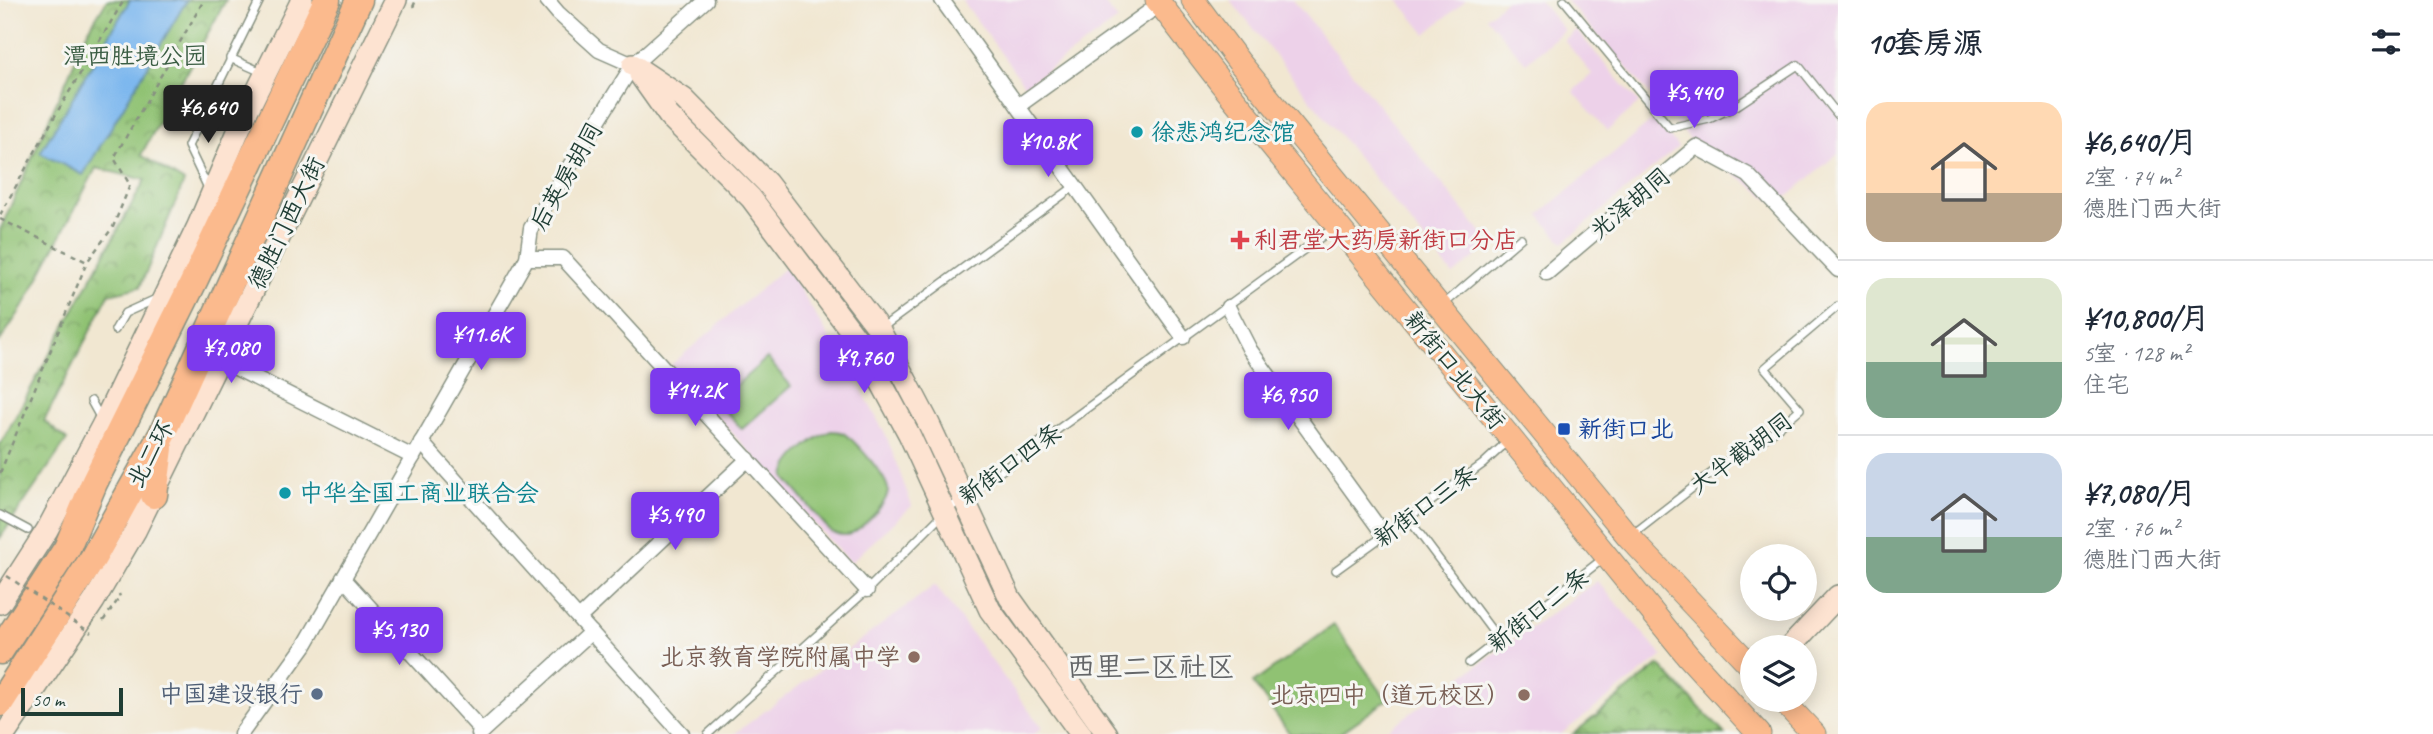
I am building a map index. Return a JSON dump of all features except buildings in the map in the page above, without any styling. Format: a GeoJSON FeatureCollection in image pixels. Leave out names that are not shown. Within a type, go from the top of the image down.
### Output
{"type":"FeatureCollection","features":[{"type":"Feature","properties":{"kind":"highway","name":"北二环"},"geometry":{"type":"LineString","coordinates":[[0,651],[67,548],[94,484],[327,0]]}},
{"type":"Feature","properties":{"kind":"highway","name":"北二环"},"geometry":{"type":"LineString","coordinates":[[0,703],[93,558],[162,434],[359,0]]}},
{"type":"Feature","properties":{"kind":"highway"},"geometry":{"type":"LineString","coordinates":[[94,484],[97,413]]}},
{"type":"Feature","properties":{"kind":"highway"},"geometry":{"type":"LineString","coordinates":[[154,495],[162,434]]}},
{"type":"Feature","properties":{"kind":"main road","name":"新街口北大街"},"geometry":{"type":"LineString","coordinates":[[1193,0],[1239,62],[1629,537],[1740,654]]}},
{"type":"Feature","properties":{"kind":"main road","name":"新街口北大街"},"geometry":{"type":"LineString","coordinates":[[1159,2],[1221,83],[1606,556],[1688,656],[1759,734]]}},
{"type":"Feature","properties":{"kind":"main road"},"geometry":{"type":"LineString","coordinates":[[1793,712],[1814,734]]}},
{"type":"Feature","properties":{"kind":"street"},"geometry":{"type":"LineString","coordinates":[[0,603],[47,530],[97,413],[166,295],[265,74],[302,0]]}},
{"type":"Feature","properties":{"kind":"street","name":"德胜门西大街"},"geometry":{"type":"LineString","coordinates":[[5,734],[94,601],[154,495],[384,33],[396,0]]}},
{"type":"Feature","properties":{"kind":"street"},"geometry":{"type":"LineString","coordinates":[[547,0],[599,50],[633,65],[684,99],[768,183],[879,329],[964,498],[1010,598],[1107,734]]}},
{"type":"Feature","properties":{"kind":"street","name":"后英房胡同"},"geometry":{"type":"LineString","coordinates":[[241,734],[305,645],[527,258],[531,228],[633,65],[706,0]]}},
{"type":"Feature","properties":{"kind":"street"},"geometry":{"type":"LineString","coordinates":[[942,0],[1183,337]]}},
{"type":"Feature","properties":{"kind":"street"},"geometry":{"type":"LineString","coordinates":[[1018,106],[1159,2]]}},
{"type":"Feature","properties":{"kind":"street"},"geometry":{"type":"LineString","coordinates":[[633,65],[669,116],[751,198],[860,343],[909,434],[990,610],[1081,734]]}},
{"type":"Feature","properties":{"kind":"street","name":"光泽胡同"},"geometry":{"type":"LineString","coordinates":[[1548,273],[1696,147],[1748,175],[1838,270]]}},
{"type":"Feature","properties":{"kind":"street"},"geometry":{"type":"LineString","coordinates":[[527,258],[562,258],[867,590]]}},
{"type":"Feature","properties":{"kind":"street"},"geometry":{"type":"LineString","coordinates":[[1228,307],[1250,350],[1384,535]]}},
{"type":"Feature","properties":{"kind":"street"},"geometry":{"type":"LineString","coordinates":[[220,360],[413,457]]}},
{"type":"Feature","properties":{"kind":"street"},"geometry":{"type":"LineString","coordinates":[[421,442],[682,734]]}},
{"type":"Feature","properties":{"kind":"street"},"geometry":{"type":"LineString","coordinates":[[579,618],[748,459]]}},
{"type":"Feature","properties":{"kind":"street"},"geometry":{"type":"LineString","coordinates":[[343,578],[480,733],[591,632]]}},
{"type":"Feature","properties":{"kind":"street"},"geometry":{"type":"LineString","coordinates":[[1801,635],[1838,596]]}},
{"type":"Feature","properties":{"kind":"lane"},"geometry":{"type":"LineString","coordinates":[[211,193],[188,146],[260,0]]}},
{"type":"Feature","properties":{"kind":"lane"},"geometry":{"type":"LineString","coordinates":[[1564,0],[1670,128],[1709,119],[1736,106],[1798,65],[1838,115]]}},
{"type":"Feature","properties":{"kind":"lane"},"geometry":{"type":"LineString","coordinates":[[230,58],[265,74]]}},
{"type":"Feature","properties":{"kind":"lane"},"geometry":{"type":"LineString","coordinates":[[879,329],[1075,187]]}},
{"type":"Feature","properties":{"kind":"lane","name":"新街口四条"},"geometry":{"type":"LineString","coordinates":[[708,734],[867,590],[946,511],[1338,225]]}},
{"type":"Feature","properties":{"kind":"lane"},"geometry":{"type":"LineString","coordinates":[[1440,308],[1521,238]]}},
{"type":"Feature","properties":{"kind":"lane"},"geometry":{"type":"LineString","coordinates":[[115,330],[125,313],[166,295]]}},
{"type":"Feature","properties":{"kind":"lane","name":"大半截胡同"},"geometry":{"type":"LineString","coordinates":[[1629,537],[1727,461],[1768,437],[1800,409],[1765,368],[1838,306]]}},
{"type":"Feature","properties":{"kind":"lane","name":"新街口三条"},"geometry":{"type":"LineString","coordinates":[[1336,570],[1483,464],[1511,439]]}},
{"type":"Feature","properties":{"kind":"lane"},"geometry":{"type":"LineString","coordinates":[[0,515],[28,530]]}},
{"type":"Feature","properties":{"kind":"lane"},"geometry":{"type":"LineString","coordinates":[[1408,518],[1500,640]]}},
{"type":"Feature","properties":{"kind":"lane","name":"新街口二条"},"geometry":{"type":"LineString","coordinates":[[1469,663],[1606,556]]}},
{"type":"Feature","properties":{"kind":"path"},"geometry":{"type":"LineString","coordinates":[[87,261],[0,217],[56,114],[124,0]]}},
{"type":"Feature","properties":{"kind":"path"},"geometry":{"type":"LineString","coordinates":[[0,473],[87,261],[113,227],[130,185],[114,158],[204,0]]}},
{"type":"Feature","properties":{"kind":"path"},"geometry":{"type":"LineString","coordinates":[[7,576],[91,633]]}},
{"type":"Feature","properties":{"kind":"shaded area"},"geometry":{"type":"Polygon","coordinates":[[[962,0],[1101,0],[1118,20],[1025,86],[962,0]]]}},
{"type":"Feature","properties":{"kind":"shaded area"},"geometry":{"type":"Polygon","coordinates":[[[1230,0],[1293,0],[1491,244],[1453,275],[1230,0]]]}},
{"type":"Feature","properties":{"kind":"shaded area"},"geometry":{"type":"Polygon","coordinates":[[[1398,0],[1466,0],[1426,34],[1398,0]]]}},
{"type":"Feature","properties":{"kind":"shaded area"},"geometry":{"type":"Polygon","coordinates":[[[1506,0],[1539,0],[1564,30],[1526,63],[1486,17],[1506,0]]]}},
{"type":"Feature","properties":{"kind":"shaded area"},"geometry":{"type":"Polygon","coordinates":[[[1566,0],[1838,0],[1838,153],[1778,205],[1696,146],[1566,0]]]}},
{"type":"Feature","properties":{"kind":"shaded area"},"geometry":{"type":"Polygon","coordinates":[[[1576,30],[1639,103],[1607,131],[1573,91],[1592,74],[1564,40],[1576,30]]]}},
{"type":"Feature","properties":{"kind":"shaded area"},"geometry":{"type":"Polygon","coordinates":[[[1654,119],[1678,147],[1563,243],[1539,215],[1654,119]]]}},
{"type":"Feature","properties":{"kind":"shaded area"},"geometry":{"type":"Polygon","coordinates":[[[786,267],[864,394],[887,438],[912,506],[850,563],[671,365],[786,267]]]}},
{"type":"Feature","properties":{"kind":"shaded area","name":"北京四中（道元校区）"},"geometry":{"type":"Polygon","coordinates":[[[1597,581],[1663,656],[1561,734],[1381,734],[1597,581]]]}},
{"type":"Feature","properties":{"kind":"shaded area","name":"北京教育学院附属中学"},"geometry":{"type":"Polygon","coordinates":[[[935,585],[1042,728],[1034,734],[734,734],[935,585]]]}},
{"type":"Feature","properties":{"kind":"green space","name":"潭西胜境公园"},"geometry":{"type":"Polygon","coordinates":[[[107,0],[226,0],[141,155],[184,182],[140,287],[109,294],[44,421],[67,440],[0,538],[0,445],[145,180],[96,168],[26,302],[0,341],[0,230],[89,29],[107,0]]]}},
{"type":"Feature","properties":{"kind":"green space"},"geometry":{"type":"Polygon","coordinates":[[[767,358],[791,386],[742,429],[717,402],[767,358]]]}},
{"type":"Feature","properties":{"kind":"green space"},"geometry":{"type":"Polygon","coordinates":[[[831,431],[843,433],[857,445],[878,469],[888,490],[884,502],[874,515],[847,535],[830,531],[785,478],[790,463],[796,456],[817,438],[831,431]]]}},
{"type":"Feature","properties":{"kind":"green space"},"geometry":{"type":"Polygon","coordinates":[[[1334,625],[1387,700],[1339,734],[1290,734],[1253,683],[1334,625]]]}},
{"type":"Feature","properties":{"kind":"green space"},"geometry":{"type":"Polygon","coordinates":[[[1659,665],[1725,734],[1573,734],[1659,665]]]}},
{"type":"Feature","properties":{"kind":"water"},"geometry":{"type":"Polygon","coordinates":[[[130,0],[187,0],[83,175],[40,153],[130,0]]]}},
{"type":"Feature","properties":{"kind":"place","name":"徐悲鸿纪念馆"},"geometry":{"type":"Point","coordinates":[1137,132]}},
{"type":"Feature","properties":{"kind":"place","name":"利君堂大药房新街口分店"},"geometry":{"type":"Point","coordinates":[1240,240]}},
{"type":"Feature","properties":{"kind":"place","name":"新街口北"},"geometry":{"type":"Point","coordinates":[1564,429]}},
{"type":"Feature","properties":{"kind":"place","name":"中华全国工商业联合会"},"geometry":{"type":"Point","coordinates":[285,493]}},
{"type":"Feature","properties":{"kind":"place","name":"北京教育学院附属中学"},"geometry":{"type":"Point","coordinates":[914,657]}},
{"type":"Feature","properties":{"kind":"place","name":"中国建设银行"},"geometry":{"type":"Point","coordinates":[317,694]}},
{"type":"Feature","properties":{"kind":"place","name":"北京四中（道元校区）"},"geometry":{"type":"Point","coordinates":[1524,695]}},
{"type":"Feature","properties":{"kind":"district","name":"西里二区社区"},"geometry":{"type":"Point","coordinates":[1151,666]}}]}
